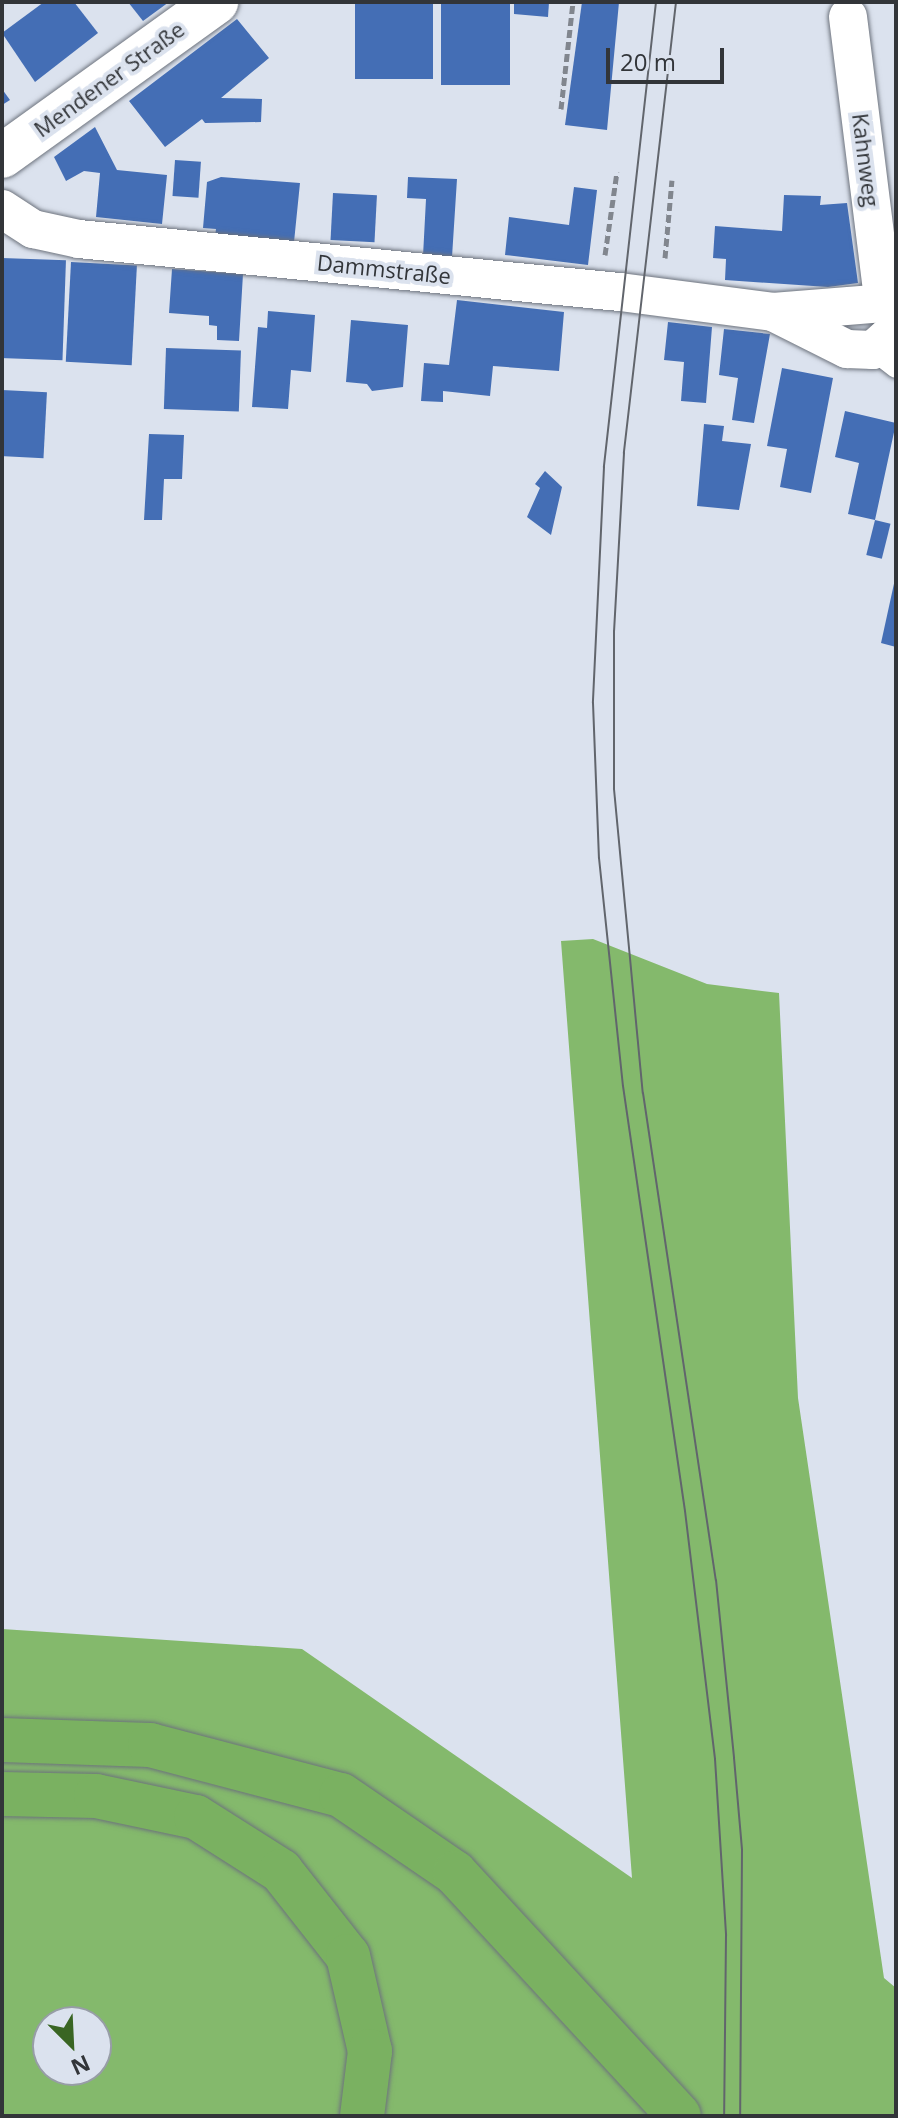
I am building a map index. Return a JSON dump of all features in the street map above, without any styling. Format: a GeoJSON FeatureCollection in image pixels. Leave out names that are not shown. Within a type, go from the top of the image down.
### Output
{"type":"FeatureCollection","features":[{"type":"Feature","properties":{"kind":"highway"},"geometry":{"type":"LineString","coordinates":[[2,1740],[150,1745],[341,1795],[455,1873],[679,2116]]}},
{"type":"Feature","properties":{"kind":"highway"},"geometry":{"type":"LineString","coordinates":[[2,1794],[96,1796],[196,1817],[281,1871],[348,1956],[370,2051],[362,2116]]}},
{"type":"Feature","properties":{"kind":"street","name":"Mendener Straße"},"geometry":{"type":"LineString","coordinates":[[2,156],[216,2]]}},
{"type":"Feature","properties":{"kind":"street","name":"Kahnweg"},"geometry":{"type":"LineString","coordinates":[[846,9],[889,330]]}},
{"type":"Feature","properties":{"kind":"street","name":"Dammstraße"},"geometry":{"type":"LineString","coordinates":[[2,209],[33,229],[79,239],[620,292],[889,330]]}},
{"type":"Feature","properties":{"kind":"path"},"geometry":{"type":"LineString","coordinates":[[561,109],[573,2]]}},
{"type":"Feature","properties":{"kind":"path"},"geometry":{"type":"LineString","coordinates":[[603,269],[617,172]]}},
{"type":"Feature","properties":{"kind":"path"},"geometry":{"type":"LineString","coordinates":[[664,272],[672,180]]}},
{"type":"Feature","properties":{"kind":"green space"},"geometry":{"type":"Polygon","coordinates":[[[593,939],[707,984],[779,993],[798,1398],[884,1978],[896,1988],[896,2116],[2,2116],[2,1629],[302,1649],[632,1878],[561,941],[593,939]]]}},
{"type":"Feature","properties":{"kind":"building"},"geometry":{"type":"Polygon","coordinates":[[[44,2],[74,2],[98,33],[35,82],[2,33],[44,2]]]}},
{"type":"Feature","properties":{"kind":"building"},"geometry":{"type":"Polygon","coordinates":[[[128,2],[169,2],[143,21],[128,2]]]}},
{"type":"Feature","properties":{"kind":"building"},"geometry":{"type":"Polygon","coordinates":[[[355,2],[433,2],[433,79],[355,79],[355,2]]]}},
{"type":"Feature","properties":{"kind":"building"},"geometry":{"type":"Polygon","coordinates":[[[441,2],[510,2],[510,85],[441,85],[441,2]]]}},
{"type":"Feature","properties":{"kind":"building"},"geometry":{"type":"Polygon","coordinates":[[[514,2],[549,2],[548,17],[514,14],[514,2]]]}},
{"type":"Feature","properties":{"kind":"building"},"geometry":{"type":"Polygon","coordinates":[[[582,2],[619,2],[607,130],[565,125],[582,2]]]}},
{"type":"Feature","properties":{"kind":"building"},"geometry":{"type":"Polygon","coordinates":[[[237,19],[269,58],[221,98],[262,99],[261,122],[205,123],[202,119],[165,147],[129,101],[237,19]]]}},
{"type":"Feature","properties":{"kind":"building"},"geometry":{"type":"Polygon","coordinates":[[[2,89],[10,100],[2,105],[2,89]]]}},
{"type":"Feature","properties":{"kind":"building"},"geometry":{"type":"Polygon","coordinates":[[[95,127],[117,170],[167,175],[162,224],[96,217],[100,173],[84,171],[66,181],[54,157],[95,127]]]}},
{"type":"Feature","properties":{"kind":"building"},"geometry":{"type":"Polygon","coordinates":[[[175,160],[201,162],[198,198],[172,196],[175,160]]]}},
{"type":"Feature","properties":{"kind":"building"},"geometry":{"type":"Polygon","coordinates":[[[221,177],[300,183],[294,242],[215,236],[216,229],[203,228],[207,182],[221,177]]]}},
{"type":"Feature","properties":{"kind":"building"},"geometry":{"type":"Polygon","coordinates":[[[408,177],[457,179],[452,257],[423,256],[426,199],[407,198],[408,177]]]}},
{"type":"Feature","properties":{"kind":"building"},"geometry":{"type":"Polygon","coordinates":[[[574,187],[597,190],[588,265],[505,255],[509,217],[569,225],[574,187]]]}},
{"type":"Feature","properties":{"kind":"building"},"geometry":{"type":"Polygon","coordinates":[[[333,193],[377,195],[374,242],[331,240],[333,193]]]}},
{"type":"Feature","properties":{"kind":"building"},"geometry":{"type":"Polygon","coordinates":[[[784,195],[821,196],[820,205],[847,203],[858,283],[828,287],[725,280],[726,259],[713,258],[715,226],[782,231],[784,195]]]}},
{"type":"Feature","properties":{"kind":"building"},"geometry":{"type":"Polygon","coordinates":[[[2,258],[66,260],[62,360],[2,358],[2,258]]]}},
{"type":"Feature","properties":{"kind":"building"},"geometry":{"type":"Polygon","coordinates":[[[71,262],[137,265],[132,365],[66,362],[71,262]]]}},
{"type":"Feature","properties":{"kind":"building"},"geometry":{"type":"Polygon","coordinates":[[[172,269],[243,274],[239,341],[217,340],[217,326],[209,325],[209,316],[169,313],[172,269]]]}},
{"type":"Feature","properties":{"kind":"building"},"geometry":{"type":"Polygon","coordinates":[[[457,300],[564,312],[559,371],[493,366],[490,396],[443,391],[443,402],[421,401],[424,363],[449,365],[457,300]]]}},
{"type":"Feature","properties":{"kind":"building"},"geometry":{"type":"Polygon","coordinates":[[[268,311],[315,315],[311,372],[291,370],[288,409],[252,407],[258,327],[267,328],[268,311]]]}},
{"type":"Feature","properties":{"kind":"building"},"geometry":{"type":"Polygon","coordinates":[[[351,320],[408,325],[403,387],[372,391],[367,384],[346,382],[351,320]]]}},
{"type":"Feature","properties":{"kind":"building"},"geometry":{"type":"Polygon","coordinates":[[[668,322],[712,327],[706,403],[681,401],[684,362],[664,360],[668,322]]]}},
{"type":"Feature","properties":{"kind":"building"},"geometry":{"type":"Polygon","coordinates":[[[724,329],[770,334],[754,423],[732,420],[738,378],[719,375],[724,329]]]}},
{"type":"Feature","properties":{"kind":"building"},"geometry":{"type":"Polygon","coordinates":[[[166,348],[241,351],[239,412],[164,409],[166,348]]]}},
{"type":"Feature","properties":{"kind":"building"},"geometry":{"type":"Polygon","coordinates":[[[782,368],[833,378],[811,493],[780,487],[787,449],[767,446],[782,368]]]}},
{"type":"Feature","properties":{"kind":"building"},"geometry":{"type":"Polygon","coordinates":[[[2,390],[47,392],[43,458],[2,456],[2,390]]]}},
{"type":"Feature","properties":{"kind":"building"},"geometry":{"type":"Polygon","coordinates":[[[845,411],[896,423],[875,520],[848,514],[859,463],[835,457],[845,411]]]}},
{"type":"Feature","properties":{"kind":"building"},"geometry":{"type":"Polygon","coordinates":[[[704,424],[724,426],[722,441],[751,444],[739,510],[697,506],[704,424]]]}},
{"type":"Feature","properties":{"kind":"building"},"geometry":{"type":"Polygon","coordinates":[[[149,434],[184,435],[182,479],[164,479],[162,520],[144,520],[149,434]]]}},
{"type":"Feature","properties":{"kind":"building"},"geometry":{"type":"Polygon","coordinates":[[[545,471],[562,487],[551,535],[527,517],[540,488],[535,484],[545,471]]]}},
{"type":"Feature","properties":{"kind":"building"},"geometry":{"type":"Polygon","coordinates":[[[875,520],[891,524],[882,559],[866,555],[875,520]]]}},
{"type":"Feature","properties":{"kind":"building"},"geometry":{"type":"Polygon","coordinates":[[[896,579],[896,647],[881,643],[896,579]]]}},
{"type":"Feature","properties":{"kind":"tram line"},"geometry":{"type":"LineString","coordinates":[[656,2],[604,467],[593,703],[599,858],[623,1086],[685,1511],[715,1759],[726,1936],[724,2116]]}},
{"type":"Feature","properties":{"kind":"tram line"},"geometry":{"type":"LineString","coordinates":[[676,2],[624,453],[614,631],[614,789],[643,1093],[716,1580],[734,1758],[742,1850],[740,2116]]}}]}
